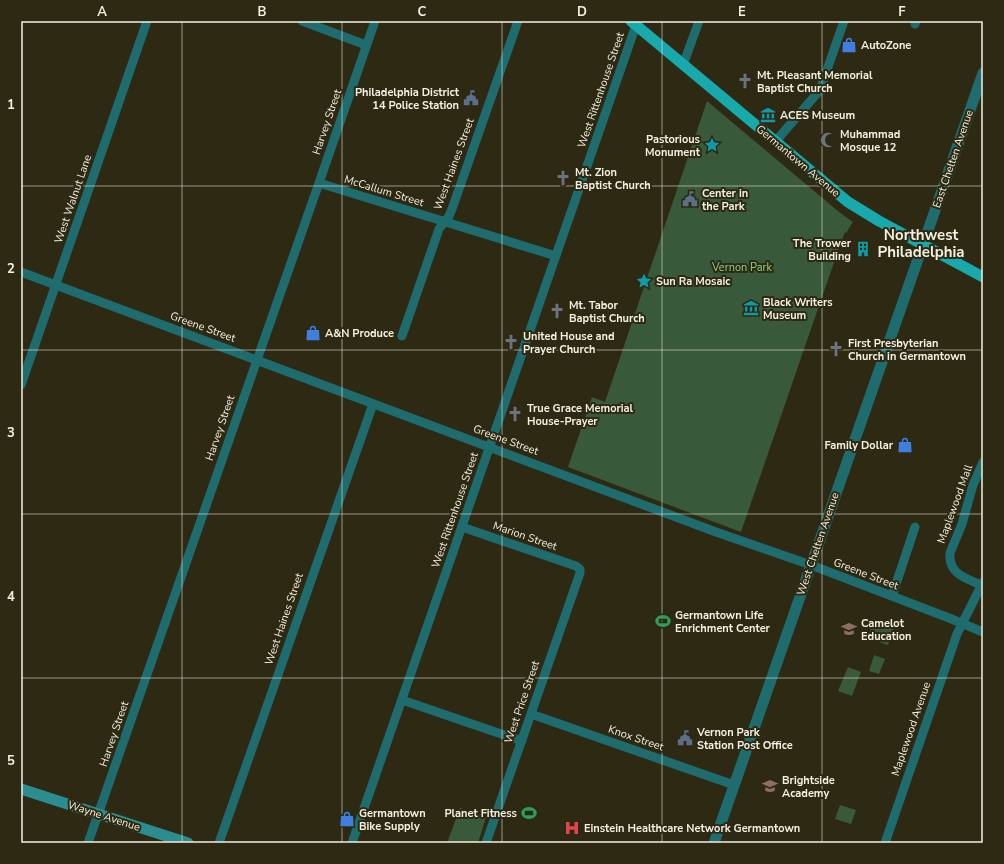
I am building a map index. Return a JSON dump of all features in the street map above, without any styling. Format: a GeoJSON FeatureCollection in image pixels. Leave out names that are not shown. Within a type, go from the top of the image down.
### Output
{"type":"FeatureCollection","features":[{"type":"Feature","properties":{"kind":"main road","name":"Germantown Avenue"},"geometry":{"type":"LineString","coordinates":[[633,23],[848,202],[879,221],[983,277]]}},
{"type":"Feature","properties":{"kind":"main road","name":"Wayne Avenue"},"geometry":{"type":"LineString","coordinates":[[21,789],[188,843]]}},
{"type":"Feature","properties":{"kind":"street","name":"West Walnut Lane"},"geometry":{"type":"LineString","coordinates":[[21,385],[147,21]]}},
{"type":"Feature","properties":{"kind":"street"},"geometry":{"type":"LineString","coordinates":[[302,21],[366,45]]}},
{"type":"Feature","properties":{"kind":"street","name":"Harvey Street"},"geometry":{"type":"LineString","coordinates":[[88,843],[319,183],[374,21]]}},
{"type":"Feature","properties":{"kind":"street","name":"West Haines Street"},"geometry":{"type":"LineString","coordinates":[[402,336],[439,229],[449,216],[452,209],[518,21]]}},
{"type":"Feature","properties":{"kind":"street"},"geometry":{"type":"LineString","coordinates":[[683,65],[699,21]]}},
{"type":"Feature","properties":{"kind":"street"},"geometry":{"type":"LineString","coordinates":[[775,142],[820,90],[844,21]]}},
{"type":"Feature","properties":{"kind":"street","name":"West Rittenhouse Street"},"geometry":{"type":"LineString","coordinates":[[352,843],[556,256],[633,23]]}},
{"type":"Feature","properties":{"kind":"street","name":"East Chelten Avenue"},"geometry":{"type":"LineString","coordinates":[[923,245],[980,89],[983,73]]}},
{"type":"Feature","properties":{"kind":"street","name":"McCallum Street"},"geometry":{"type":"LineString","coordinates":[[319,183],[556,256]]}},
{"type":"Feature","properties":{"kind":"street","name":"West Chelten Avenue"},"geometry":{"type":"LineString","coordinates":[[714,843],[923,245]]}},
{"type":"Feature","properties":{"kind":"street","name":"Greene Street"},"geometry":{"type":"LineString","coordinates":[[21,272],[716,532],[811,565],[983,632]]}},
{"type":"Feature","properties":{"kind":"street","name":"West Haines Street"},"geometry":{"type":"LineString","coordinates":[[218,843],[373,404]]}},
{"type":"Feature","properties":{"kind":"street","name":"Maplewood Mall"},"geometry":{"type":"LineString","coordinates":[[982,584],[958,574],[952,566],[950,554],[962,524],[971,491],[983,462]]}},
{"type":"Feature","properties":{"kind":"street","name":"Marion Street"},"geometry":{"type":"LineString","coordinates":[[462,527],[576,566],[580,569]]}},
{"type":"Feature","properties":{"kind":"street"},"geometry":{"type":"LineString","coordinates":[[892,596],[915,527]]}},
{"type":"Feature","properties":{"kind":"street","name":"West Price Street"},"geometry":{"type":"LineString","coordinates":[[486,843],[580,573],[580,569]]}},
{"type":"Feature","properties":{"kind":"street","name":"Maplewood Avenue"},"geometry":{"type":"LineString","coordinates":[[885,843],[957,634],[982,584]]}},
{"type":"Feature","properties":{"kind":"street"},"geometry":{"type":"LineString","coordinates":[[402,700],[522,741]]}},
{"type":"Feature","properties":{"kind":"street","name":"Knox Street"},"geometry":{"type":"LineString","coordinates":[[531,714],[734,785]]}},
{"type":"Feature","properties":{"kind":"green space","name":"Vernon Park"},"geometry":{"type":"Polygon","coordinates":[[[707,101],[839,212],[853,222],[846,233],[845,232],[840,245],[741,532],[568,467],[592,397],[605,402],[707,101]]]}},
{"type":"Feature","properties":{"kind":"green space"},"geometry":{"type":"Polygon","coordinates":[[[874,619],[895,626],[888,645],[868,638],[874,619]]]}},
{"type":"Feature","properties":{"kind":"green space"},"geometry":{"type":"Polygon","coordinates":[[[874,655],[885,659],[879,674],[869,671],[874,655]]]}},
{"type":"Feature","properties":{"kind":"green space"},"geometry":{"type":"Polygon","coordinates":[[[848,667],[861,672],[852,696],[838,691],[848,667]]]}},
{"type":"Feature","properties":{"kind":"green space"},"geometry":{"type":"Polygon","coordinates":[[[840,805],[856,810],[851,824],[835,819],[840,805]]]}},
{"type":"Feature","properties":{"kind":"green space"},"geometry":{"type":"Polygon","coordinates":[[[460,808],[486,817],[478,843],[447,843],[460,808]]]}},
{"type":"Feature","properties":{"kind":"place","name":"AutoZone"},"geometry":{"type":"Point","coordinates":[849,45]}},
{"type":"Feature","properties":{"kind":"place","name":"Mt. Pleasant Memorial Baptist Church"},"geometry":{"type":"Point","coordinates":[745,81]}},
{"type":"Feature","properties":{"kind":"place","name":"Philadelphia District 14 Police Station"},"geometry":{"type":"Point","coordinates":[471,98]}},
{"type":"Feature","properties":{"kind":"place","name":"ACES Museum"},"geometry":{"type":"Point","coordinates":[768,115]}},
{"type":"Feature","properties":{"kind":"place","name":"Muhammad Mosque 12"},"geometry":{"type":"Point","coordinates":[828,140]}},
{"type":"Feature","properties":{"kind":"place","name":"Pastorious Monument"},"geometry":{"type":"Point","coordinates":[712,145]}},
{"type":"Feature","properties":{"kind":"place","name":"Mt. Zion Baptist Church"},"geometry":{"type":"Point","coordinates":[563,178]}},
{"type":"Feature","properties":{"kind":"place","name":"Center in the Park"},"geometry":{"type":"Point","coordinates":[690,199]}},
{"type":"Feature","properties":{"kind":"place","name":"The Trower Building"},"geometry":{"type":"Point","coordinates":[863,249]}},
{"type":"Feature","properties":{"kind":"place","name":"Sun Ra Mosaic"},"geometry":{"type":"Point","coordinates":[644,281]}},
{"type":"Feature","properties":{"kind":"place","name":"Black Writers Museum"},"geometry":{"type":"Point","coordinates":[751,308]}},
{"type":"Feature","properties":{"kind":"place","name":"Mt. Tabor Baptist Church"},"geometry":{"type":"Point","coordinates":[557,311]}},
{"type":"Feature","properties":{"kind":"place","name":"A&N Produce"},"geometry":{"type":"Point","coordinates":[313,333]}},
{"type":"Feature","properties":{"kind":"place","name":"United House and Prayer Church"},"geometry":{"type":"Point","coordinates":[511,342]}},
{"type":"Feature","properties":{"kind":"place","name":"First Presbyterian Church in Germantown"},"geometry":{"type":"Point","coordinates":[836,349]}},
{"type":"Feature","properties":{"kind":"place","name":"True Grace Memorial House-Prayer"},"geometry":{"type":"Point","coordinates":[515,414]}},
{"type":"Feature","properties":{"kind":"place","name":"Family Dollar"},"geometry":{"type":"Point","coordinates":[905,445]}},
{"type":"Feature","properties":{"kind":"place","name":"Germantown Life Enrichment Center"},"geometry":{"type":"Point","coordinates":[663,621]}},
{"type":"Feature","properties":{"kind":"place","name":"Camelot Education"},"geometry":{"type":"Point","coordinates":[849,629]}},
{"type":"Feature","properties":{"kind":"place","name":"Vernon Park Station Post Office"},"geometry":{"type":"Point","coordinates":[685,738]}},
{"type":"Feature","properties":{"kind":"place","name":"Brightside Academy"},"geometry":{"type":"Point","coordinates":[770,786]}},
{"type":"Feature","properties":{"kind":"place","name":"Planet Fitness"},"geometry":{"type":"Point","coordinates":[529,813]}},
{"type":"Feature","properties":{"kind":"place","name":"Germantown Bike Supply"},"geometry":{"type":"Point","coordinates":[347,819]}},
{"type":"Feature","properties":{"kind":"place","name":"Einstein Healthcare Network Germantown"},"geometry":{"type":"Point","coordinates":[572,828]}},
{"type":"Feature","properties":{"kind":"district","name":"Northwest Philadelphia"},"geometry":{"type":"Point","coordinates":[921,244]}}]}
